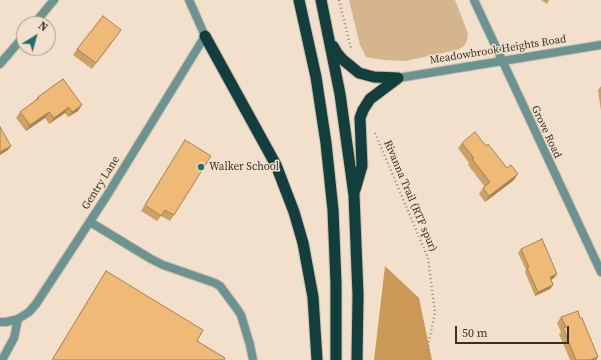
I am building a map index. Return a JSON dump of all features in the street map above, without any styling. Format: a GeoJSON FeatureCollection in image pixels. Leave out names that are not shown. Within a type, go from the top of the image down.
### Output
{"type":"FeatureCollection","features":[{"type":"Feature","properties":{"kind":"highway"},"geometry":{"type":"LineString","coordinates":[[299,0],[316,77],[327,150],[333,210],[336,283],[336,360]]}},
{"type":"Feature","properties":{"kind":"highway"},"geometry":{"type":"LineString","coordinates":[[321,0],[344,117],[354,195],[358,295],[357,360]]}},
{"type":"Feature","properties":{"kind":"highway"},"geometry":{"type":"LineString","coordinates":[[205,36],[276,165],[294,212],[305,255],[313,297],[317,360]]}},
{"type":"Feature","properties":{"kind":"highway"},"geometry":{"type":"LineString","coordinates":[[329,37],[336,53],[346,64],[358,73],[374,78],[398,78]]}},
{"type":"Feature","properties":{"kind":"highway"},"geometry":{"type":"LineString","coordinates":[[354,195],[362,166],[360,118],[363,110],[370,99],[398,78]]}},
{"type":"Feature","properties":{"kind":"street"},"geometry":{"type":"LineString","coordinates":[[41,16],[54,0]]}},
{"type":"Feature","properties":{"kind":"street"},"geometry":{"type":"LineString","coordinates":[[189,0],[205,36]]}},
{"type":"Feature","properties":{"kind":"street","name":"Grove Road"},"geometry":{"type":"LineString","coordinates":[[474,0],[601,272]]}},
{"type":"Feature","properties":{"kind":"street","name":"Gentry Lane"},"geometry":{"type":"LineString","coordinates":[[0,322],[18,319],[29,312],[36,304],[90,222],[205,36]]}},
{"type":"Feature","properties":{"kind":"street"},"geometry":{"type":"LineString","coordinates":[[0,64],[16,45]]}},
{"type":"Feature","properties":{"kind":"street","name":"Meadowbrook Heights Road"},"geometry":{"type":"LineString","coordinates":[[398,78],[501,60],[601,45]]}},
{"type":"Feature","properties":{"kind":"street"},"geometry":{"type":"LineString","coordinates":[[90,222],[162,265],[210,281],[220,286],[238,309],[247,334],[253,360]]}},
{"type":"Feature","properties":{"kind":"street"},"geometry":{"type":"LineString","coordinates":[[2,360],[14,338],[18,319]]}},
{"type":"Feature","properties":{"kind":"path"},"geometry":{"type":"LineString","coordinates":[[339,0],[352,50]]}},
{"type":"Feature","properties":{"kind":"path","name":"Rivanna Trail (RTF spur)"},"geometry":{"type":"LineString","coordinates":[[373,128],[428,258],[435,312],[425,360]]}},
{"type":"Feature","properties":{"kind":"shaded area"},"geometry":{"type":"Polygon","coordinates":[[[349,0],[455,0],[468,34],[467,41],[463,47],[457,50],[405,61],[366,57],[360,45],[349,0]]]}},
{"type":"Feature","properties":{"kind":"shaded area"},"geometry":{"type":"Polygon","coordinates":[[[385,266],[419,298],[432,360],[374,360],[385,266]]]}},
{"type":"Feature","properties":{"kind":"building"},"geometry":{"type":"Polygon","coordinates":[[[103,16],[121,30],[96,63],[77,49],[103,16]]]}},
{"type":"Feature","properties":{"kind":"building"},"geometry":{"type":"Polygon","coordinates":[[[63,79],[82,105],[72,112],[69,107],[54,118],[49,112],[30,125],[20,112],[63,79]]]}},
{"type":"Feature","properties":{"kind":"building"},"geometry":{"type":"Polygon","coordinates":[[[0,127],[11,146],[0,152],[0,127]]]}},
{"type":"Feature","properties":{"kind":"building"},"geometry":{"type":"Polygon","coordinates":[[[475,132],[486,146],[488,144],[507,168],[511,165],[518,174],[489,196],[483,188],[490,182],[472,159],[474,158],[462,143],[475,132]]]}},
{"type":"Feature","properties":{"kind":"building"},"geometry":{"type":"Polygon","coordinates":[[[185,140],[211,156],[174,215],[165,210],[161,216],[145,205],[185,140]]]}},
{"type":"Feature","properties":{"kind":"building"},"geometry":{"type":"Polygon","coordinates":[[[542,239],[557,274],[550,277],[553,285],[538,292],[527,268],[529,267],[521,249],[542,239]]]}},
{"type":"Feature","properties":{"kind":"building"},"geometry":{"type":"Polygon","coordinates":[[[106,271],[203,330],[197,341],[225,358],[224,360],[52,360],[106,271]]]}},
{"type":"Feature","properties":{"kind":"building"},"geometry":{"type":"Polygon","coordinates":[[[578,311],[598,357],[590,360],[576,360],[563,328],[566,327],[561,317],[578,311]]]}},
{"type":"Feature","properties":{"kind":"place","name":"Walker School"},"geometry":{"type":"Point","coordinates":[201,167]}}]}
